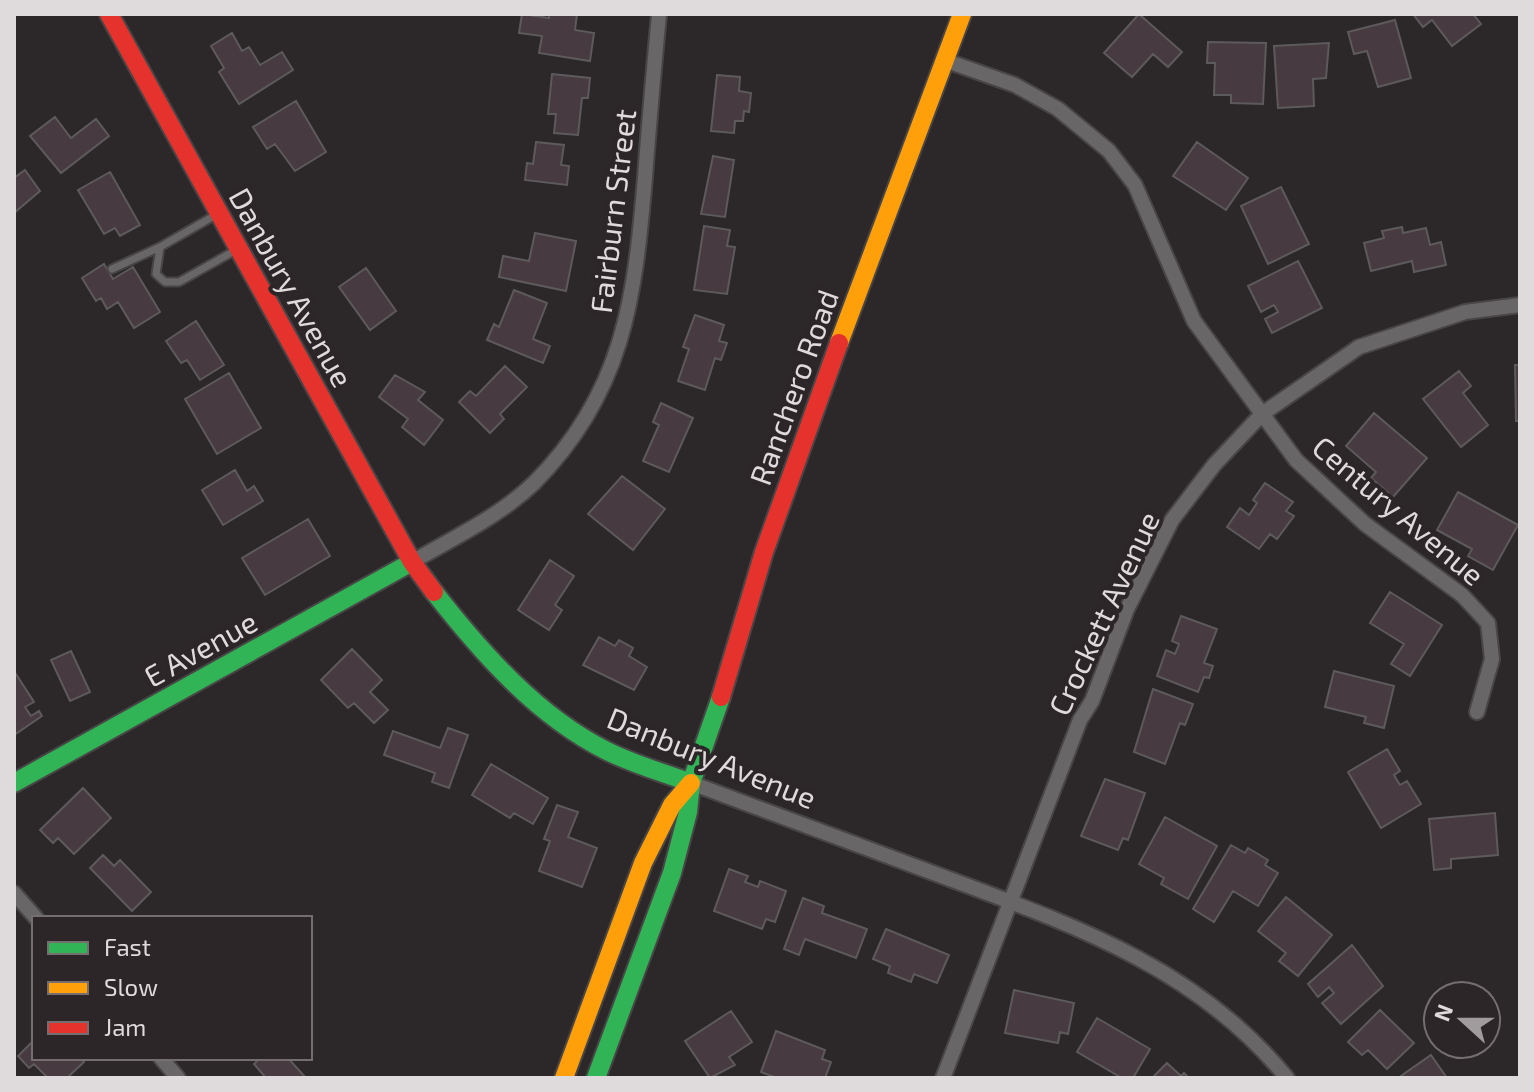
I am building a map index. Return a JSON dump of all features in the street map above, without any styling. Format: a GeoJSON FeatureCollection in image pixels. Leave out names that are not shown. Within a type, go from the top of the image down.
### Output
{"type":"FeatureCollection","features":[{"type":"Feature","properties":{"kind":"street","name":"Danbury Avenue"},"geometry":{"type":"LineString","coordinates":[[109,14],[412,562],[453,621],[517,687],[596,745],[1013,902],[1084,930],[1158,966],[1222,1012],[1287,1078]]}},
{"type":"Feature","properties":{"kind":"street","name":"Fairburn Street"},"geometry":{"type":"LineString","coordinates":[[412,562],[495,513],[533,483],[581,424],[603,382],[628,319],[637,270],[659,14]]}},
{"type":"Feature","properties":{"kind":"street","name":"Ranchero Road"},"geometry":{"type":"LineString","coordinates":[[596,1078],[672,873],[688,812],[691,783],[739,646],[764,552],[794,464],[962,14]]}},
{"type":"Feature","properties":{"kind":"street","name":"Century Avenue"},"geometry":{"type":"LineString","coordinates":[[944,60],[1015,85],[1058,109],[1109,151],[1135,185],[1194,321],[1296,460],[1365,524],[1462,595],[1488,623],[1492,659],[1477,712]]}},
{"type":"Feature","properties":{"kind":"street","name":"Crockett Avenue"},"geometry":{"type":"LineString","coordinates":[[943,1078],[1013,902],[1080,720],[1092,701],[1127,609],[1192,492],[1262,414],[1359,347],[1465,312],[1520,305]]}},
{"type":"Feature","properties":{"kind":"street","name":"E Avenue"},"geometry":{"type":"LineString","coordinates":[[14,783],[412,562]]}},
{"type":"Feature","properties":{"kind":"street","name":"Ranchero Road"},"geometry":{"type":"LineString","coordinates":[[564,1078],[643,863],[672,805],[691,783]]}},
{"type":"Feature","properties":{"kind":"street"},"geometry":{"type":"LineString","coordinates":[[14,893],[34,916]]}},
{"type":"Feature","properties":{"kind":"street"},"geometry":{"type":"LineString","coordinates":[[163,1060],[178,1078]]}},
{"type":"Feature","properties":{"kind":"lane"},"geometry":{"type":"LineString","coordinates":[[112,269],[160,247],[219,213]]}},
{"type":"Feature","properties":{"kind":"lane"},"geometry":{"type":"LineString","coordinates":[[160,247],[156,274],[165,282],[179,282],[238,249]]}},
{"type":"Feature","properties":{"kind":"building"},"geometry":{"type":"Polygon","coordinates":[[[522,14],[549,18],[549,14],[577,14],[575,30],[594,33],[590,61],[539,53],[542,36],[519,33],[522,14]]]}},
{"type":"Feature","properties":{"kind":"building"},"geometry":{"type":"Polygon","coordinates":[[[1139,14],[1182,52],[1168,67],[1153,54],[1132,77],[1104,53],[1139,14]]]}},
{"type":"Feature","properties":{"kind":"building"},"geometry":{"type":"Polygon","coordinates":[[[1413,14],[1473,14],[1481,24],[1452,46],[1432,20],[1423,27],[1413,14]]]}},
{"type":"Feature","properties":{"kind":"building"},"geometry":{"type":"Polygon","coordinates":[[[1395,20],[1411,78],[1378,87],[1367,51],[1354,54],[1348,32],[1395,20]]]}},
{"type":"Feature","properties":{"kind":"building"},"geometry":{"type":"Polygon","coordinates":[[[232,33],[242,51],[249,47],[260,65],[282,52],[293,70],[239,104],[219,72],[224,68],[211,46],[232,33]]]}},
{"type":"Feature","properties":{"kind":"building"},"geometry":{"type":"Polygon","coordinates":[[[1208,42],[1266,43],[1263,104],[1231,103],[1231,95],[1214,95],[1215,63],[1207,63],[1208,42]]]}},
{"type":"Feature","properties":{"kind":"building"},"geometry":{"type":"Polygon","coordinates":[[[1329,43],[1326,78],[1313,79],[1314,106],[1278,108],[1274,46],[1329,43]]]}},
{"type":"Feature","properties":{"kind":"building"},"geometry":{"type":"Polygon","coordinates":[[[552,74],[590,78],[588,98],[582,98],[578,135],[554,133],[556,114],[548,114],[552,74]]]}},
{"type":"Feature","properties":{"kind":"building"},"geometry":{"type":"Polygon","coordinates":[[[717,75],[740,77],[739,91],[751,93],[749,112],[744,111],[743,121],[735,121],[734,133],[711,131],[717,75]]]}},
{"type":"Feature","properties":{"kind":"building"},"geometry":{"type":"Polygon","coordinates":[[[296,101],[326,152],[295,171],[275,144],[267,149],[253,127],[296,101]]]}},
{"type":"Feature","properties":{"kind":"building"},"geometry":{"type":"Polygon","coordinates":[[[55,117],[71,138],[96,119],[109,136],[61,173],[30,136],[55,117]]]}},
{"type":"Feature","properties":{"kind":"building"},"geometry":{"type":"Polygon","coordinates":[[[536,142],[564,145],[561,165],[569,166],[567,185],[525,180],[527,163],[533,164],[536,142]]]}},
{"type":"Feature","properties":{"kind":"building"},"geometry":{"type":"Polygon","coordinates":[[[1197,142],[1248,178],[1226,210],[1173,176],[1197,142]]]}},
{"type":"Feature","properties":{"kind":"building"},"geometry":{"type":"Polygon","coordinates":[[[713,156],[734,160],[725,217],[701,214],[713,156]]]}},
{"type":"Feature","properties":{"kind":"building"},"geometry":{"type":"Polygon","coordinates":[[[25,170],[40,191],[14,213],[14,178],[25,170]]]}},
{"type":"Feature","properties":{"kind":"building"},"geometry":{"type":"Polygon","coordinates":[[[110,172],[140,225],[120,236],[115,228],[104,234],[78,190],[110,172]]]}},
{"type":"Feature","properties":{"kind":"building"},"geometry":{"type":"Polygon","coordinates":[[[1281,187],[1309,244],[1268,264],[1241,206],[1281,187]]]}},
{"type":"Feature","properties":{"kind":"building"},"geometry":{"type":"Polygon","coordinates":[[[704,226],[730,230],[727,246],[735,247],[727,294],[694,290],[704,226]]]}},
{"type":"Feature","properties":{"kind":"building"},"geometry":{"type":"Polygon","coordinates":[[[1402,227],[1403,233],[1426,228],[1430,245],[1441,242],[1446,265],[1414,272],[1412,261],[1371,271],[1364,243],[1384,238],[1382,231],[1402,227]]]}},
{"type":"Feature","properties":{"kind":"building"},"geometry":{"type":"Polygon","coordinates":[[[535,233],[576,241],[566,291],[499,277],[503,256],[529,261],[535,233]]]}},
{"type":"Feature","properties":{"kind":"building"},"geometry":{"type":"Polygon","coordinates":[[[1298,261],[1322,308],[1272,333],[1265,319],[1278,312],[1274,305],[1261,312],[1248,286],[1298,261]]]}},
{"type":"Feature","properties":{"kind":"building"},"geometry":{"type":"Polygon","coordinates":[[[104,264],[113,279],[133,267],[160,312],[134,328],[118,302],[107,309],[101,298],[96,301],[82,278],[104,264]]]}},
{"type":"Feature","properties":{"kind":"building"},"geometry":{"type":"Polygon","coordinates":[[[366,268],[396,311],[370,330],[339,287],[366,268]]]}},
{"type":"Feature","properties":{"kind":"building"},"geometry":{"type":"Polygon","coordinates":[[[514,290],[547,303],[533,339],[550,346],[543,363],[487,340],[494,324],[499,327],[514,290]]]}},
{"type":"Feature","properties":{"kind":"building"},"geometry":{"type":"Polygon","coordinates":[[[695,315],[724,325],[719,341],[727,343],[721,360],[715,358],[705,390],[678,381],[689,349],[683,347],[695,315]]]}},
{"type":"Feature","properties":{"kind":"building"},"geometry":{"type":"Polygon","coordinates":[[[196,321],[224,365],[200,380],[187,360],[181,363],[166,341],[196,321]]]}},
{"type":"Feature","properties":{"kind":"building"},"geometry":{"type":"Polygon","coordinates":[[[1515,365],[1520,365],[1520,421],[1516,421],[1515,365]]]}},
{"type":"Feature","properties":{"kind":"building"},"geometry":{"type":"Polygon","coordinates":[[[505,366],[527,387],[500,414],[504,419],[490,433],[459,402],[470,391],[476,396],[505,366]]]}},
{"type":"Feature","properties":{"kind":"building"},"geometry":{"type":"Polygon","coordinates":[[[1459,371],[1471,386],[1463,393],[1488,425],[1461,447],[1423,399],[1459,371]]]}},
{"type":"Feature","properties":{"kind":"building"},"geometry":{"type":"Polygon","coordinates":[[[229,373],[261,428],[217,454],[185,399],[229,373]]]}},
{"type":"Feature","properties":{"kind":"building"},"geometry":{"type":"Polygon","coordinates":[[[395,375],[425,392],[418,400],[443,420],[424,445],[402,427],[408,419],[379,397],[395,375]]]}},
{"type":"Feature","properties":{"kind":"building"},"geometry":{"type":"Polygon","coordinates":[[[661,403],[693,418],[669,472],[643,461],[659,425],[653,422],[661,403]]]}},
{"type":"Feature","properties":{"kind":"building"},"geometry":{"type":"Polygon","coordinates":[[[1374,413],[1427,458],[1393,497],[1371,478],[1376,472],[1346,446],[1374,413]]]}},
{"type":"Feature","properties":{"kind":"building"},"geometry":{"type":"Polygon","coordinates":[[[235,470],[247,491],[254,486],[263,501],[223,525],[202,490],[235,470]]]}},
{"type":"Feature","properties":{"kind":"building"},"geometry":{"type":"Polygon","coordinates":[[[622,476],[665,509],[633,550],[588,514],[622,476]]]}},
{"type":"Feature","properties":{"kind":"building"},"geometry":{"type":"Polygon","coordinates":[[[1265,483],[1293,502],[1286,511],[1294,516],[1277,539],[1270,534],[1259,549],[1227,527],[1240,508],[1249,515],[1257,503],[1253,500],[1265,483]]]}},
{"type":"Feature","properties":{"kind":"building"},"geometry":{"type":"Polygon","coordinates":[[[1458,492],[1518,525],[1493,570],[1468,556],[1472,549],[1437,530],[1458,492]]]}},
{"type":"Feature","properties":{"kind":"building"},"geometry":{"type":"Polygon","coordinates":[[[308,519],[330,556],[265,595],[242,558],[308,519]]]}},
{"type":"Feature","properties":{"kind":"building"},"geometry":{"type":"Polygon","coordinates":[[[550,560],[574,576],[555,605],[562,610],[549,630],[518,610],[550,560]]]}},
{"type":"Feature","properties":{"kind":"building"},"geometry":{"type":"Polygon","coordinates":[[[1390,592],[1442,625],[1410,676],[1391,664],[1404,644],[1370,623],[1390,592]]]}},
{"type":"Feature","properties":{"kind":"building"},"geometry":{"type":"Polygon","coordinates":[[[1181,616],[1217,629],[1204,663],[1213,666],[1209,678],[1204,677],[1198,692],[1157,676],[1166,650],[1175,654],[1179,644],[1172,641],[1181,616]]]}},
{"type":"Feature","properties":{"kind":"building"},"geometry":{"type":"Polygon","coordinates":[[[599,637],[615,646],[619,640],[633,648],[629,656],[647,667],[634,690],[583,665],[599,637]]]}},
{"type":"Feature","properties":{"kind":"building"},"geometry":{"type":"Polygon","coordinates":[[[352,649],[382,680],[370,692],[388,710],[374,723],[354,703],[348,708],[321,680],[352,649]]]}},
{"type":"Feature","properties":{"kind":"building"},"geometry":{"type":"Polygon","coordinates":[[[71,651],[90,692],[70,701],[51,660],[71,651]]]}},
{"type":"Feature","properties":{"kind":"building"},"geometry":{"type":"Polygon","coordinates":[[[14,671],[34,702],[25,707],[31,716],[39,711],[42,716],[14,735],[14,671]]]}},
{"type":"Feature","properties":{"kind":"building"},"geometry":{"type":"Polygon","coordinates":[[[1334,671],[1394,686],[1384,728],[1364,723],[1366,717],[1325,707],[1334,671]]]}},
{"type":"Feature","properties":{"kind":"building"},"geometry":{"type":"Polygon","coordinates":[[[1153,689],[1193,704],[1185,725],[1180,723],[1165,764],[1134,752],[1153,689]]]}},
{"type":"Feature","properties":{"kind":"building"},"geometry":{"type":"Polygon","coordinates":[[[448,728],[468,735],[449,788],[432,782],[435,773],[384,755],[393,731],[440,748],[448,728]]]}},
{"type":"Feature","properties":{"kind":"building"},"geometry":{"type":"Polygon","coordinates":[[[1387,749],[1400,771],[1394,775],[1400,785],[1407,781],[1421,804],[1381,828],[1348,772],[1387,749]]]}},
{"type":"Feature","properties":{"kind":"building"},"geometry":{"type":"Polygon","coordinates":[[[491,764],[548,798],[533,824],[514,813],[510,818],[472,795],[491,764]]]}},
{"type":"Feature","properties":{"kind":"building"},"geometry":{"type":"Polygon","coordinates":[[[1105,779],[1145,793],[1128,840],[1123,838],[1118,850],[1081,836],[1105,779]]]}},
{"type":"Feature","properties":{"kind":"building"},"geometry":{"type":"Polygon","coordinates":[[[83,788],[111,818],[74,854],[58,838],[53,843],[40,830],[83,788]]]}},
{"type":"Feature","properties":{"kind":"building"},"geometry":{"type":"Polygon","coordinates":[[[557,805],[578,812],[568,837],[597,848],[582,887],[539,871],[550,841],[544,839],[557,805]]]}},
{"type":"Feature","properties":{"kind":"building"},"geometry":{"type":"Polygon","coordinates":[[[1495,813],[1498,855],[1451,859],[1451,868],[1434,870],[1429,819],[1495,813]]]}},
{"type":"Feature","properties":{"kind":"building"},"geometry":{"type":"Polygon","coordinates":[[[1165,817],[1217,846],[1188,899],[1161,884],[1164,878],[1139,864],[1165,817]]]}},
{"type":"Feature","properties":{"kind":"building"},"geometry":{"type":"Polygon","coordinates":[[[1231,845],[1245,853],[1248,848],[1268,860],[1265,865],[1278,873],[1258,906],[1233,891],[1214,922],[1193,909],[1231,845]]]}},
{"type":"Feature","properties":{"kind":"building"},"geometry":{"type":"Polygon","coordinates":[[[103,855],[114,866],[120,860],[151,892],[132,911],[90,868],[103,855]]]}},
{"type":"Feature","properties":{"kind":"building"},"geometry":{"type":"Polygon","coordinates":[[[729,869],[748,876],[745,882],[758,887],[760,881],[786,891],[775,922],[766,919],[762,929],[714,911],[729,869]]]}},
{"type":"Feature","properties":{"kind":"building"},"geometry":{"type":"Polygon","coordinates":[[[1286,897],[1332,935],[1298,976],[1279,961],[1286,953],[1258,931],[1286,897]]]}},
{"type":"Feature","properties":{"kind":"building"},"geometry":{"type":"Polygon","coordinates":[[[803,898],[824,906],[822,913],[867,929],[856,958],[805,939],[799,955],[784,949],[803,898]]]}},
{"type":"Feature","properties":{"kind":"building"},"geometry":{"type":"Polygon","coordinates":[[[886,929],[949,955],[937,983],[914,974],[911,982],[888,973],[890,966],[873,959],[886,929]]]}},
{"type":"Feature","properties":{"kind":"building"},"geometry":{"type":"Polygon","coordinates":[[[1352,945],[1383,986],[1341,1024],[1322,1003],[1334,993],[1329,987],[1318,997],[1308,984],[1352,945]]]}},
{"type":"Feature","properties":{"kind":"building"},"geometry":{"type":"Polygon","coordinates":[[[1014,990],[1074,1003],[1068,1034],[1060,1032],[1058,1043],[1005,1033],[1014,990]]]}},
{"type":"Feature","properties":{"kind":"building"},"geometry":{"type":"Polygon","coordinates":[[[1380,1010],[1414,1043],[1387,1069],[1368,1050],[1362,1055],[1348,1042],[1380,1010]]]}},
{"type":"Feature","properties":{"kind":"building"},"geometry":{"type":"Polygon","coordinates":[[[731,1011],[752,1042],[729,1057],[735,1065],[710,1078],[685,1041],[731,1011]]]}},
{"type":"Feature","properties":{"kind":"building"},"geometry":{"type":"Polygon","coordinates":[[[1097,1018],[1150,1049],[1133,1078],[1122,1078],[1077,1052],[1097,1018]]]}},
{"type":"Feature","properties":{"kind":"building"},"geometry":{"type":"Polygon","coordinates":[[[776,1031],[825,1050],[822,1059],[831,1062],[825,1078],[777,1078],[761,1072],[776,1031]]]}},
{"type":"Feature","properties":{"kind":"building"},"geometry":{"type":"Polygon","coordinates":[[[32,1042],[32,1060],[84,1062],[67,1078],[48,1078],[34,1064],[29,1068],[18,1056],[32,1042]]]}},
{"type":"Feature","properties":{"kind":"building"},"geometry":{"type":"Polygon","coordinates":[[[258,1060],[290,1060],[306,1078],[266,1078],[254,1064],[258,1060]]]}},
{"type":"Feature","properties":{"kind":"building"},"geometry":{"type":"Polygon","coordinates":[[[1424,1060],[1434,1060],[1447,1078],[1398,1078],[1424,1060]]]}},
{"type":"Feature","properties":{"kind":"building"},"geometry":{"type":"Polygon","coordinates":[[[1167,1063],[1181,1076],[1184,1073],[1189,1078],[1152,1078],[1167,1063]]]}},
{"type":"Feature","properties":{"kind":"traffic: fast"},"geometry":{"type":"LineString","coordinates":[[14,783],[412,562]]}},
{"type":"Feature","properties":{"kind":"traffic: fast"},"geometry":{"type":"LineString","coordinates":[[434,592],[511,680],[556,719],[615,755],[691,783]]}},
{"type":"Feature","properties":{"kind":"traffic: fast"},"geometry":{"type":"LineString","coordinates":[[596,1078],[672,873],[688,812],[691,783],[721,697]]}},
{"type":"Feature","properties":{"kind":"traffic: slow"},"geometry":{"type":"LineString","coordinates":[[839,343],[962,14]]}},
{"type":"Feature","properties":{"kind":"traffic: slow"},"geometry":{"type":"LineString","coordinates":[[564,1078],[643,863],[672,805],[691,783]]}},
{"type":"Feature","properties":{"kind":"traffic: jam"},"geometry":{"type":"LineString","coordinates":[[109,14],[412,562],[434,592]]}},
{"type":"Feature","properties":{"kind":"traffic: jam"},"geometry":{"type":"LineString","coordinates":[[721,697],[764,552],[839,343]]}}]}
